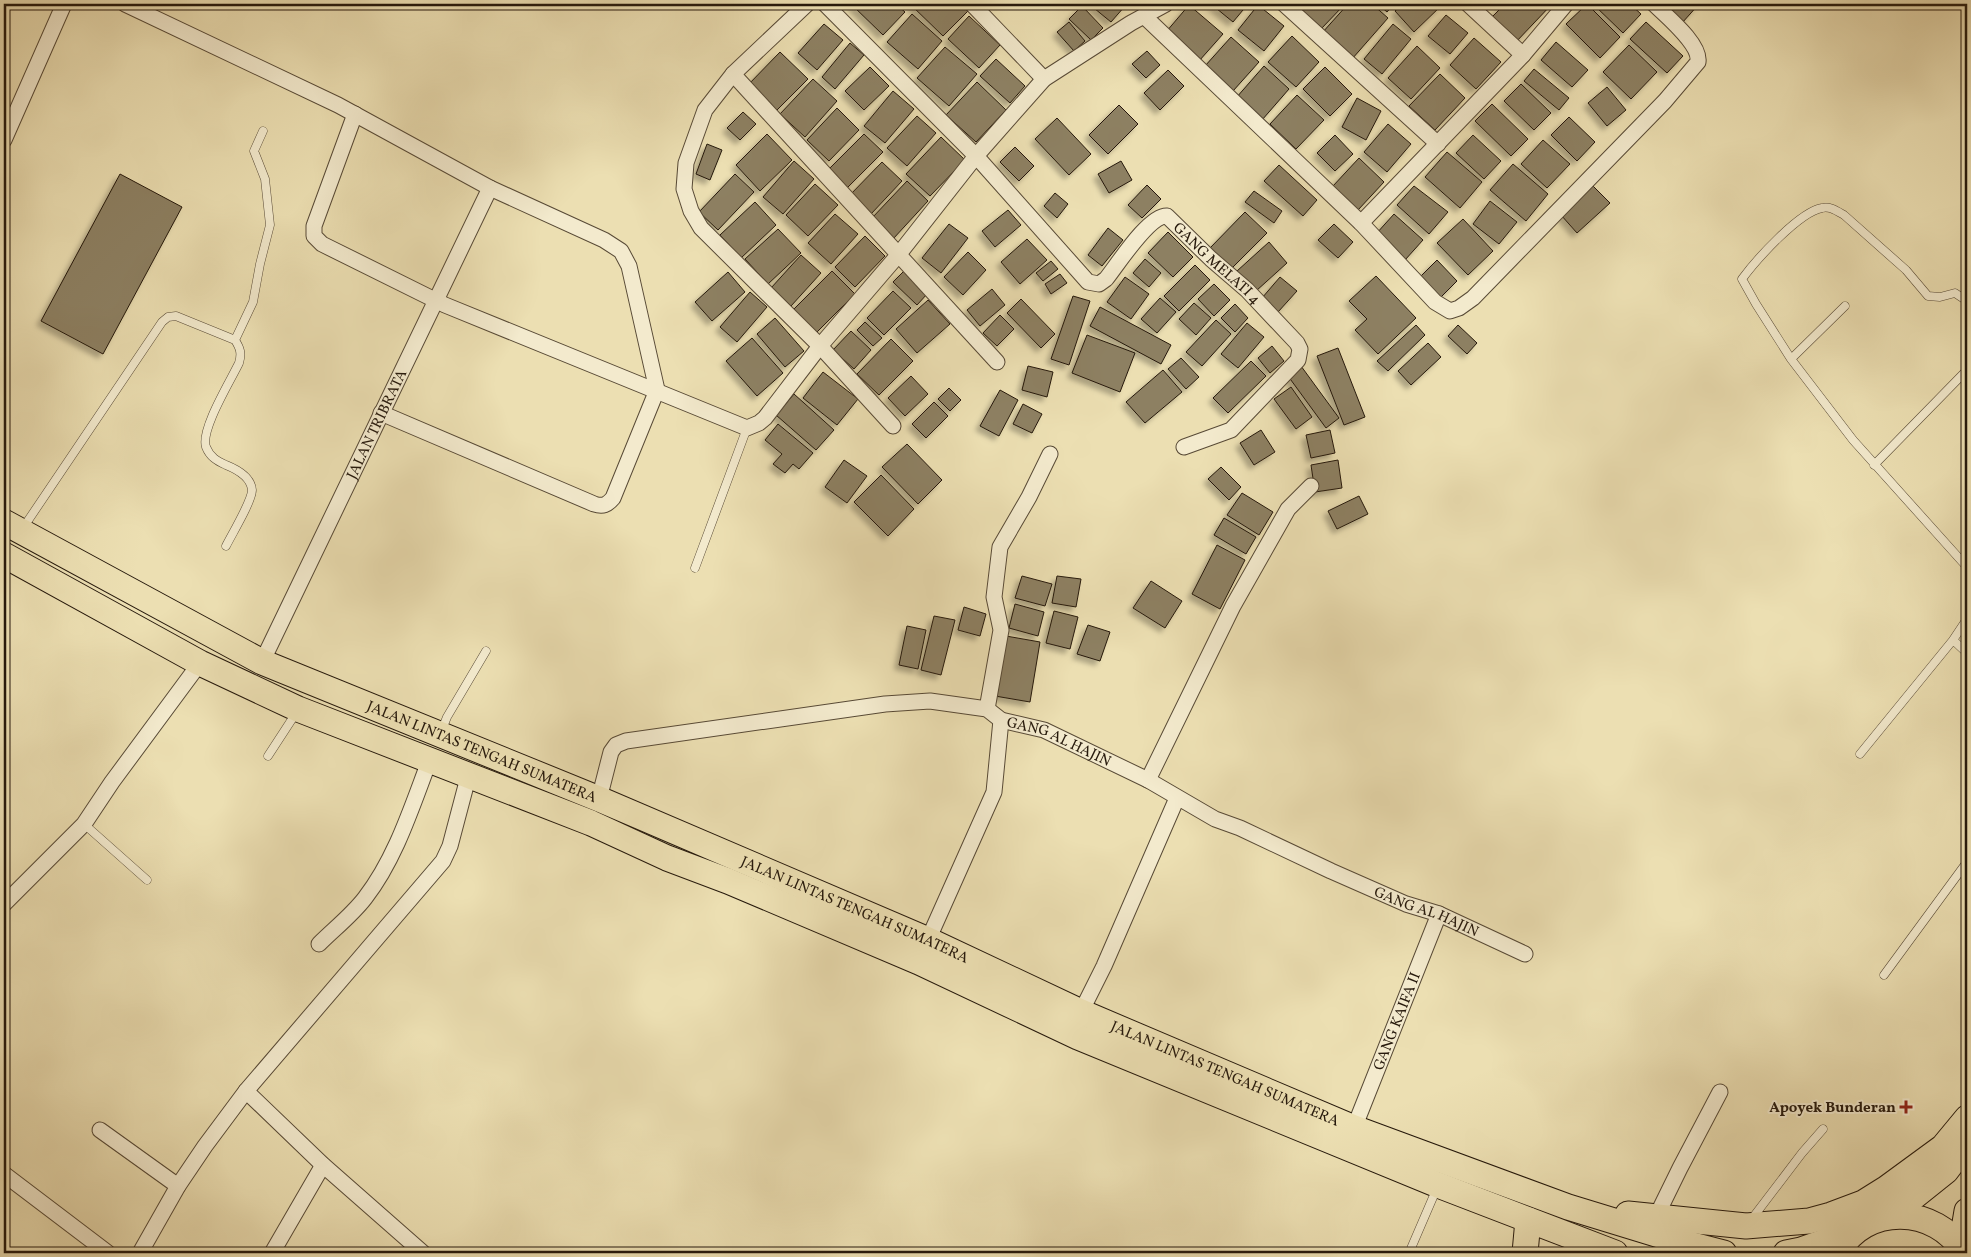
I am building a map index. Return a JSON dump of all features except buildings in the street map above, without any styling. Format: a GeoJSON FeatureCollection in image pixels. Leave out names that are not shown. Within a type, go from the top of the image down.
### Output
{"type":"FeatureCollection","features":[{"type":"Feature","properties":{"kind":"highway","name":"JALAN LINTAS TENGAH SUMATERA"},"geometry":{"type":"LineString","coordinates":[[12,527],[262,662],[440,736],[599,799],[677,834],[732,870],[1078,1037],[1438,1185],[1615,1253]]}},
{"type":"Feature","properties":{"kind":"highway","name":"JALAN LINTAS TENGAH SUMATERA"},"geometry":{"type":"LineString","coordinates":[[4,555],[200,663],[298,709],[591,823],[667,858],[732,870],[928,940],[1081,1012],[1354,1128],[1568,1207],[1724,1253]]}},
{"type":"Feature","properties":{"kind":"highway"},"geometry":{"type":"LineString","coordinates":[[1568,1207],[1746,1226],[1809,1221],[1863,1203],[1943,1147],[1967,1118]]}},
{"type":"Feature","properties":{"kind":"highway"},"geometry":{"type":"LineString","coordinates":[[1838,1253],[1847,1239],[1866,1225],[1911,1199],[1946,1171],[1967,1143]]}},
{"type":"Feature","properties":{"kind":"highway"},"geometry":{"type":"LineString","coordinates":[[1966,1253],[1965,1224],[1967,1211]]}},
{"type":"Feature","properties":{"kind":"highway"},"geometry":{"type":"LineString","coordinates":[[1786,1253],[1801,1250],[1866,1225],[1902,1215],[1926,1220],[1947,1233],[1966,1253]]}},
{"type":"Feature","properties":{"kind":"highway"},"geometry":{"type":"LineString","coordinates":[[1525,1253],[1528,1220]]}},
{"type":"Feature","properties":{"kind":"street"},"geometry":{"type":"LineString","coordinates":[[4,140],[64,4]]}},
{"type":"Feature","properties":{"kind":"street"},"geometry":{"type":"LineString","coordinates":[[124,4],[355,114],[490,188],[604,240],[621,251],[629,266],[657,390],[613,498],[608,504],[604,506],[594,504],[381,413]]}},
{"type":"Feature","properties":{"kind":"street"},"geometry":{"type":"LineString","coordinates":[[808,4],[733,74],[705,110],[686,163],[684,189],[691,211],[701,228],[820,346],[893,426]]}},
{"type":"Feature","properties":{"kind":"street"},"geometry":{"type":"LineString","coordinates":[[825,4],[976,156]]}},
{"type":"Feature","properties":{"kind":"street"},"geometry":{"type":"LineString","coordinates":[[972,4],[1044,79]]}},
{"type":"Feature","properties":{"kind":"street"},"geometry":{"type":"LineString","coordinates":[[355,114],[314,226],[314,236],[322,244],[435,300],[746,428],[759,423],[765,418],[820,346],[899,254],[976,156],[1044,79],[1166,4]]}},
{"type":"Feature","properties":{"kind":"street"},"geometry":{"type":"LineString","coordinates":[[1284,4],[1438,144]]}},
{"type":"Feature","properties":{"kind":"street"},"geometry":{"type":"LineString","coordinates":[[1468,4],[1523,55]]}},
{"type":"Feature","properties":{"kind":"street"},"geometry":{"type":"LineString","coordinates":[[1361,223],[1523,55],[1566,4]]}},
{"type":"Feature","properties":{"kind":"street"},"geometry":{"type":"LineString","coordinates":[[1144,16],[1361,223],[1426,294],[1444,309],[1450,311],[1473,298],[1664,101],[1698,62],[1698,52],[1690,41],[1654,4]]}},
{"type":"Feature","properties":{"kind":"street"},"geometry":{"type":"LineString","coordinates":[[733,74],[997,362]]}},
{"type":"Feature","properties":{"kind":"street","name":"GANG MELATI 4"},"geometry":{"type":"LineString","coordinates":[[976,156],[1088,282],[1099,284],[1106,279],[1148,224],[1161,216],[1166,216],[1247,290],[1294,339],[1300,349],[1298,360],[1231,430],[1184,447]]}},
{"type":"Feature","properties":{"kind":"street","name":"JALAN TRIBRATA"},"geometry":{"type":"LineString","coordinates":[[262,662],[490,188]]}},
{"type":"Feature","properties":{"kind":"street"},"geometry":{"type":"LineString","coordinates":[[599,799],[611,752],[616,745],[626,741],[885,704],[930,701],[987,709],[1001,630],[994,597],[1000,547],[1050,454]]}},
{"type":"Feature","properties":{"kind":"street"},"geometry":{"type":"LineString","coordinates":[[1148,780],[1238,597],[1288,509],[1311,486]]}},
{"type":"Feature","properties":{"kind":"street"},"geometry":{"type":"LineString","coordinates":[[4,904],[84,824],[112,782],[200,663]]}},
{"type":"Feature","properties":{"kind":"street","name":"GANG AL HAJIN"},"geometry":{"type":"LineString","coordinates":[[987,709],[1001,720],[1044,730],[1148,780],[1215,819],[1240,828],[1406,904],[1439,914],[1525,954]]}},
{"type":"Feature","properties":{"kind":"street"},"geometry":{"type":"LineString","coordinates":[[928,940],[994,792],[1001,720]]}},
{"type":"Feature","properties":{"kind":"street"},"geometry":{"type":"LineString","coordinates":[[319,944],[365,898],[386,864],[405,824],[430,759]]}},
{"type":"Feature","properties":{"kind":"street"},"geometry":{"type":"LineString","coordinates":[[140,1253],[178,1186],[246,1091],[443,861],[450,846],[469,774]]}},
{"type":"Feature","properties":{"kind":"street"},"geometry":{"type":"LineString","coordinates":[[1081,1012],[1104,966],[1177,798]]}},
{"type":"Feature","properties":{"kind":"street","name":"GANG KAIFA II"},"geometry":{"type":"LineString","coordinates":[[1354,1128],[1439,914]]}},
{"type":"Feature","properties":{"kind":"street"},"geometry":{"type":"LineString","coordinates":[[246,1091],[407,1248],[423,1253]]}},
{"type":"Feature","properties":{"kind":"street"},"geometry":{"type":"LineString","coordinates":[[1656,1217],[1720,1092]]}},
{"type":"Feature","properties":{"kind":"street"},"geometry":{"type":"LineString","coordinates":[[100,1130],[178,1186]]}},
{"type":"Feature","properties":{"kind":"street"},"geometry":{"type":"LineString","coordinates":[[272,1253],[323,1165]]}},
{"type":"Feature","properties":{"kind":"street"},"geometry":{"type":"LineString","coordinates":[[4,1174],[108,1253]]}},
{"type":"Feature","properties":{"kind":"lane"},"geometry":{"type":"LineString","coordinates":[[234,340],[253,302],[270,225],[265,179],[254,152],[263,131]]}},
{"type":"Feature","properties":{"kind":"lane"},"geometry":{"type":"LineString","coordinates":[[1967,301],[1955,293],[1940,297],[1928,296],[1906,270],[1844,215],[1832,208],[1813,211],[1799,220],[1750,268],[1742,279],[1791,359],[1853,440],[1967,567]]}},
{"type":"Feature","properties":{"kind":"lane"},"geometry":{"type":"LineString","coordinates":[[1791,359],[1845,306]]}},
{"type":"Feature","properties":{"kind":"lane"},"geometry":{"type":"LineString","coordinates":[[12,527],[165,318],[176,316],[234,340],[240,348],[241,356],[239,363],[206,430],[206,447],[214,459],[238,470],[248,480],[252,490],[250,499],[226,546]]}},
{"type":"Feature","properties":{"kind":"lane"},"geometry":{"type":"LineString","coordinates":[[1874,465],[1967,370]]}},
{"type":"Feature","properties":{"kind":"lane"},"geometry":{"type":"LineString","coordinates":[[695,568],[746,428]]}},
{"type":"Feature","properties":{"kind":"lane"},"geometry":{"type":"LineString","coordinates":[[1860,754],[1953,640],[1967,619]]}},
{"type":"Feature","properties":{"kind":"lane"},"geometry":{"type":"LineString","coordinates":[[1953,640],[1967,653]]}},
{"type":"Feature","properties":{"kind":"lane"},"geometry":{"type":"LineString","coordinates":[[440,736],[447,717],[486,651]]}},
{"type":"Feature","properties":{"kind":"lane"},"geometry":{"type":"LineString","coordinates":[[268,756],[298,709]]}},
{"type":"Feature","properties":{"kind":"lane"},"geometry":{"type":"LineString","coordinates":[[84,824],[146,880]]}},
{"type":"Feature","properties":{"kind":"lane"},"geometry":{"type":"LineString","coordinates":[[1884,975],[1967,862]]}},
{"type":"Feature","properties":{"kind":"lane"},"geometry":{"type":"LineString","coordinates":[[1746,1226],[1802,1153],[1823,1130]]}},
{"type":"Feature","properties":{"kind":"lane"},"geometry":{"type":"LineString","coordinates":[[1409,1253],[1438,1185]]}},
{"type":"Feature","properties":{"kind":"place","name":"Apoyek Bunderan"},"geometry":{"type":"Point","coordinates":[1906,1107]}}]}
